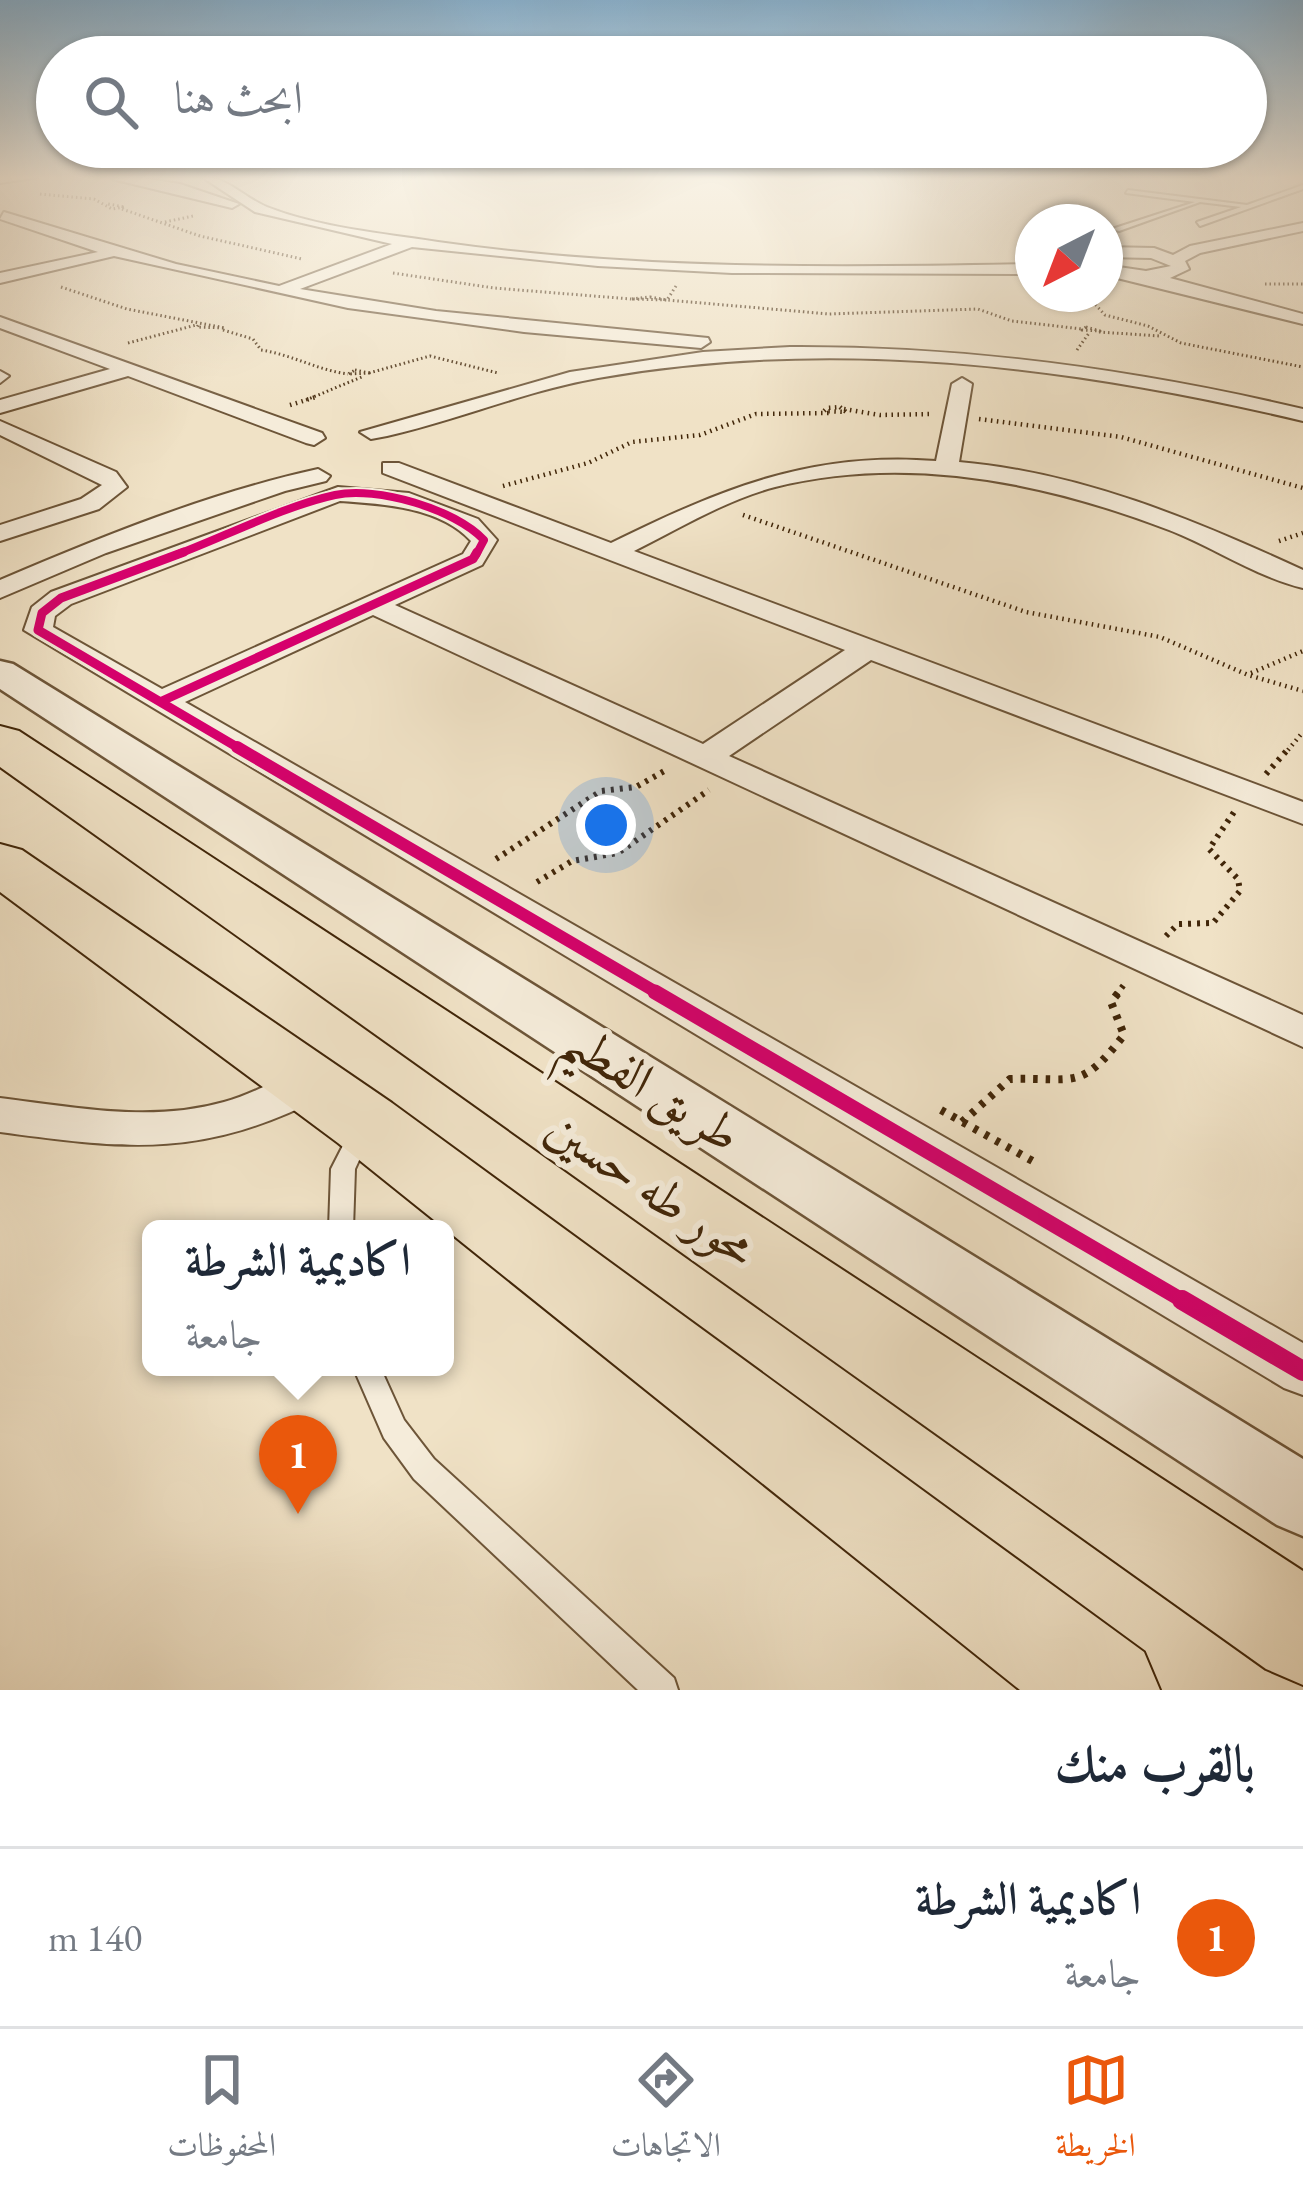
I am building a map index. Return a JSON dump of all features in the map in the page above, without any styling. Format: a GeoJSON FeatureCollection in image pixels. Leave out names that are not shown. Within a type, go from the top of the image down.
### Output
{"type":"FeatureCollection","features":[{"type":"Feature","properties":{"kind":"main road","name":"محور طه حسين"},"geometry":{"type":"LineString","coordinates":[[0,742],[1303,1632]]}},
{"type":"Feature","properties":{"kind":"main road"},"geometry":{"type":"LineString","coordinates":[[0,863],[338,1102],[1106,1690]]}},
{"type":"Feature","properties":{"kind":"street"},"geometry":{"type":"LineString","coordinates":[[0,278],[101,256]]}},
{"type":"Feature","properties":{"kind":"street"},"geometry":{"type":"LineString","coordinates":[[127,256],[280,291],[469,320],[817,357]]}},
{"type":"Feature","properties":{"kind":"street"},"geometry":{"type":"LineString","coordinates":[[280,291],[376,256]]}},
{"type":"Feature","properties":{"kind":"street"},"geometry":{"type":"LineString","coordinates":[[539,256],[835,272],[1015,269]]}},
{"type":"Feature","properties":{"kind":"street"},"geometry":{"type":"LineString","coordinates":[[589,256],[592,262]]}},
{"type":"Feature","properties":{"kind":"street"},"geometry":{"type":"LineString","coordinates":[[732,256],[1015,257]]}},
{"type":"Feature","properties":{"kind":"street"},"geometry":{"type":"LineString","coordinates":[[1151,256],[1303,310]]}},
{"type":"Feature","properties":{"kind":"street"},"geometry":{"type":"LineString","coordinates":[[1140,275],[1179,265],[1189,256]]}},
{"type":"Feature","properties":{"kind":"street"},"geometry":{"type":"LineString","coordinates":[[1123,273],[1303,319]]}},
{"type":"Feature","properties":{"kind":"street"},"geometry":{"type":"LineString","coordinates":[[0,322],[254,417],[342,434],[395,437],[400,457],[472,498],[1303,814]]}},
{"type":"Feature","properties":{"kind":"street"},"geometry":{"type":"LineString","coordinates":[[654,339],[676,350],[662,362]]}},
{"type":"Feature","properties":{"kind":"street"},"geometry":{"type":"LineString","coordinates":[[0,590],[97,548],[278,484],[318,476],[364,475],[484,414],[593,384],[817,357]]}},
{"type":"Feature","properties":{"kind":"street"},"geometry":{"type":"LineString","coordinates":[[865,357],[1000,371],[1302,418]]}},
{"type":"Feature","properties":{"kind":"street"},"geometry":{"type":"LineString","coordinates":[[0,564],[248,480],[288,456],[342,434],[542,383],[662,362],[865,357],[1083,370],[1302,418]]}},
{"type":"Feature","properties":{"kind":"street"},"geometry":{"type":"LineString","coordinates":[[929,365],[962,384],[1000,371]]}},
{"type":"Feature","properties":{"kind":"street"},"geometry":{"type":"LineString","coordinates":[[0,407],[128,370]]}},
{"type":"Feature","properties":{"kind":"street"},"geometry":{"type":"LineString","coordinates":[[946,470],[962,384]]}},
{"type":"Feature","properties":{"kind":"street"},"geometry":{"type":"LineString","coordinates":[[0,427],[108,478],[115,488],[103,499],[0,533]]}},
{"type":"Feature","properties":{"kind":"street"},"geometry":{"type":"LineString","coordinates":[[288,456],[296,469],[318,476]]}},
{"type":"Feature","properties":{"kind":"street"},"geometry":{"type":"LineString","coordinates":[[613,552],[754,486],[822,471],[946,470],[1058,489],[1133,509],[1205,534],[1303,580]]}},
{"type":"Feature","properties":{"kind":"street"},"geometry":{"type":"LineString","coordinates":[[162,701],[473,559],[482,550],[480,532],[400,497],[338,494],[78,591],[41,613],[38,630],[1303,1371]]}},
{"type":"Feature","properties":{"kind":"street"},"geometry":{"type":"LineString","coordinates":[[374,605],[707,774],[1303,1032]]}},
{"type":"Feature","properties":{"kind":"street"},"geometry":{"type":"LineString","coordinates":[[707,774],[866,650]]}},
{"type":"Feature","properties":{"kind":"street","name":"طريق الفطيم"},"geometry":{"type":"LineString","coordinates":[[0,673],[1303,1500]]}},
{"type":"Feature","properties":{"kind":"street"},"geometry":{"type":"LineString","coordinates":[[0,1115],[179,1131],[224,1124],[266,1108],[338,1102]]}},
{"type":"Feature","properties":{"kind":"lane"},"geometry":{"type":"LineString","coordinates":[[338,1102],[343,1169],[340,1220]]}},
{"type":"Feature","properties":{"kind":"lane"},"geometry":{"type":"LineString","coordinates":[[370,1376],[394,1429],[424,1469],[662,1690]]}},
{"type":"Feature","properties":{"kind":"path"},"geometry":{"type":"LineString","coordinates":[[21,274],[128,309],[199,324]]}},
{"type":"Feature","properties":{"kind":"path"},"geometry":{"type":"LineString","coordinates":[[667,300],[815,314],[978,309],[1012,321],[1163,336],[1303,367]]}},
{"type":"Feature","properties":{"kind":"path"},"geometry":{"type":"LineString","coordinates":[[1100,312],[1148,326],[1163,336]]}},
{"type":"Feature","properties":{"kind":"path"},"geometry":{"type":"LineString","coordinates":[[199,324],[196,326],[203,330],[254,338],[262,350],[366,375]]}},
{"type":"Feature","properties":{"kind":"path"},"geometry":{"type":"LineString","coordinates":[[86,355],[199,324]]}},
{"type":"Feature","properties":{"kind":"path"},"geometry":{"type":"LineString","coordinates":[[254,417],[430,356],[501,374]]}},
{"type":"Feature","properties":{"kind":"path"},"geometry":{"type":"LineString","coordinates":[[472,498],[517,480],[588,463],[632,442],[700,435],[764,413],[843,413],[844,409],[1121,436],[1303,488]]}},
{"type":"Feature","properties":{"kind":"path"},"geometry":{"type":"LineString","coordinates":[[712,505],[1026,612],[1160,637],[1302,693]]}},
{"type":"Feature","properties":{"kind":"path"},"geometry":{"type":"LineString","coordinates":[[1248,675],[1303,651]]}},
{"type":"Feature","properties":{"kind":"path"},"geometry":{"type":"LineString","coordinates":[[1249,794],[1303,732]]}},
{"type":"Feature","properties":{"kind":"path"},"geometry":{"type":"LineString","coordinates":[[496,859],[601,791],[636,787],[667,770]]}},
{"type":"Feature","properties":{"kind":"path"},"geometry":{"type":"LineString","coordinates":[[537,882],[572,861],[612,856],[707,774]]}},
{"type":"Feature","properties":{"kind":"path"},"geometry":{"type":"LineString","coordinates":[[940,1110],[1038,1164]]}},
{"type":"Feature","properties":{"kind":"cycle path"},"geometry":{"type":"LineString","coordinates":[[162,701],[473,559],[484,540],[469,524],[400,498],[338,494],[61,598],[42,613],[38,630],[1303,1371]]}},
{"type":"Feature","properties":{"kind":"place","name":"اكاديمية الشرطة"},"geometry":{"type":"Point","coordinates":[298,1514]}}]}
